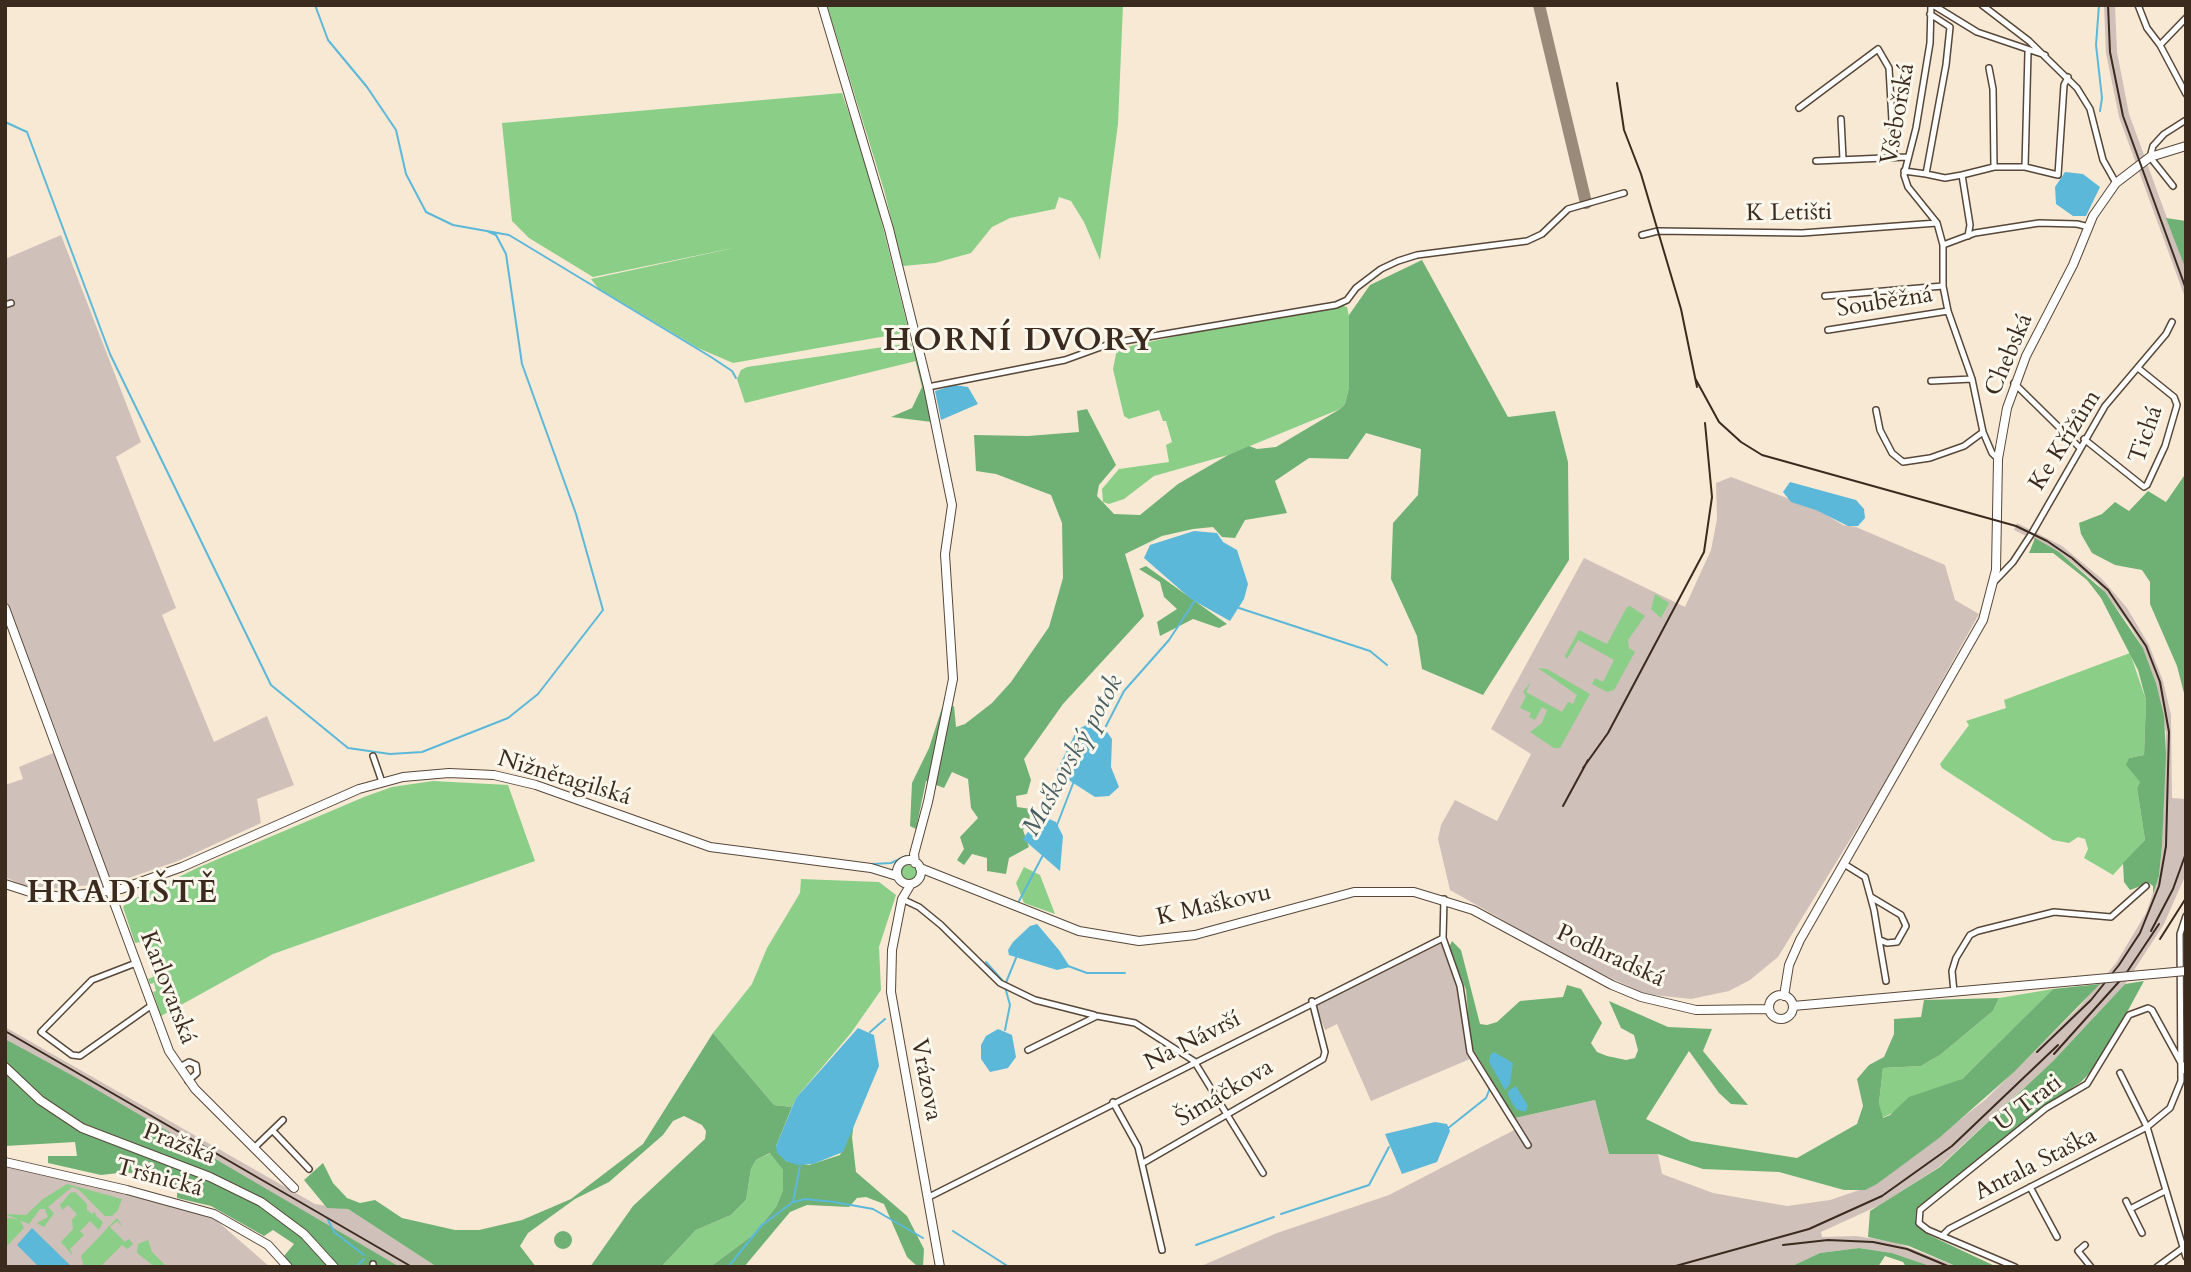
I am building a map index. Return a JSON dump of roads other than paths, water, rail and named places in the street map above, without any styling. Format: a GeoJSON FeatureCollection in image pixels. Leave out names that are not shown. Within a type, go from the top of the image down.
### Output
{"type":"FeatureCollection","features":[{"type":"Feature","properties":{"kind":"street"},"geometry":{"type":"LineString","coordinates":[[822,5],[889,229],[928,387],[952,505],[945,554],[953,679],[928,802],[911,862],[899,878],[902,899],[919,907],[942,925],[1000,983],[1035,1000],[1135,1023],[1194,1061],[1263,1173]]}},
{"type":"Feature","properties":{"kind":"street"},"geometry":{"type":"LineString","coordinates":[[1932,5],[1977,32],[2028,52],[2046,55]]}},
{"type":"Feature","properties":{"kind":"street","name":"Všebořská"},"geometry":{"type":"LineString","coordinates":[[1932,5],[1930,43],[1916,128],[1904,171],[1908,187],[1937,223],[1943,245],[1943,286],[1948,311],[1972,379],[1983,432],[1992,453],[1998,458]]}},
{"type":"Feature","properties":{"kind":"street"},"geometry":{"type":"LineString","coordinates":[[1982,5],[2046,55],[2068,77],[2090,109],[2103,160],[2116,183]]}},
{"type":"Feature","properties":{"kind":"street"},"geometry":{"type":"LineString","coordinates":[[2138,5],[2147,29],[2160,45],[2186,94]]}},
{"type":"Feature","properties":{"kind":"street"},"geometry":{"type":"LineString","coordinates":[[1926,174],[1950,27],[1930,14]]}},
{"type":"Feature","properties":{"kind":"street"},"geometry":{"type":"LineString","coordinates":[[2160,45],[2186,18]]}},
{"type":"Feature","properties":{"kind":"street"},"geometry":{"type":"LineString","coordinates":[[1799,108],[1878,49],[1889,68],[1894,156]]}},
{"type":"Feature","properties":{"kind":"street"},"geometry":{"type":"LineString","coordinates":[[2025,167],[2028,52]]}},
{"type":"Feature","properties":{"kind":"street"},"geometry":{"type":"LineString","coordinates":[[1989,68],[1993,89],[1994,167]]}},
{"type":"Feature","properties":{"kind":"street"},"geometry":{"type":"LineString","coordinates":[[1904,171],[1945,178],[1994,167],[2025,167],[2058,175],[2064,85],[2068,77]]}},
{"type":"Feature","properties":{"kind":"street"},"geometry":{"type":"LineString","coordinates":[[1841,119],[1843,159]]}},
{"type":"Feature","properties":{"kind":"street"},"geometry":{"type":"LineString","coordinates":[[2173,186],[2150,157],[2158,140],[2186,120]]}},
{"type":"Feature","properties":{"kind":"street","name":"Chebská"},"geometry":{"type":"LineString","coordinates":[[1844,864],[1975,635],[1994,582],[1998,458],[2014,382],[2089,228],[2116,183],[2150,157],[2186,146]]}},
{"type":"Feature","properties":{"kind":"street"},"geometry":{"type":"LineString","coordinates":[[1816,161],[1906,157]]}},
{"type":"Feature","properties":{"kind":"street"},"geometry":{"type":"LineString","coordinates":[[1962,175],[1970,225],[1968,236]]}},
{"type":"Feature","properties":{"kind":"street"},"geometry":{"type":"LineString","coordinates":[[928,387],[1065,360],[1112,343],[1336,305],[1347,300],[1356,288],[1381,270],[1398,261],[1417,255],[1529,241],[1542,234],[1568,209],[1624,193]]}},
{"type":"Feature","properties":{"kind":"street","name":"K Letišti"},"geometry":{"type":"LineString","coordinates":[[1642,235],[1658,231],[1802,233],[1937,223]]}},
{"type":"Feature","properties":{"kind":"street"},"geometry":{"type":"LineString","coordinates":[[1943,245],[1968,236],[2039,223],[2077,224],[2089,228]]}},
{"type":"Feature","properties":{"kind":"street"},"geometry":{"type":"LineString","coordinates":[[1825,296],[1943,286]]}},
{"type":"Feature","properties":{"kind":"street","name":"Souběžná"},"geometry":{"type":"LineString","coordinates":[[1828,330],[1948,311]]}},
{"type":"Feature","properties":{"kind":"street","name":"Ke Křížům"},"geometry":{"type":"LineString","coordinates":[[1994,582],[2013,562],[2032,533],[2079,447],[2105,406],[2138,368],[2172,322]]}},
{"type":"Feature","properties":{"kind":"street","name":"Tichá"},"geometry":{"type":"LineString","coordinates":[[2084,439],[2144,487],[2165,446],[2177,405],[2174,397],[2138,368]]}},
{"type":"Feature","properties":{"kind":"street"},"geometry":{"type":"LineString","coordinates":[[1931,381],[1972,379]]}},
{"type":"Feature","properties":{"kind":"street"},"geometry":{"type":"LineString","coordinates":[[2014,382],[2079,447]]}},
{"type":"Feature","properties":{"kind":"street"},"geometry":{"type":"LineString","coordinates":[[1875,410],[1892,453],[1903,462],[1930,458],[1964,446],[1983,432]]}},
{"type":"Feature","properties":{"kind":"street","name":"Karlovarská"},"geometry":{"type":"LineString","coordinates":[[5,608],[136,963],[178,1068],[294,1188]]}},
{"type":"Feature","properties":{"kind":"street"},"geometry":{"type":"LineString","coordinates":[[373,757],[382,782]]}},
{"type":"Feature","properties":{"kind":"street","name":"Nižnětagilská"},"geometry":{"type":"LineString","coordinates":[[5,884],[52,897],[109,891],[160,876],[347,794],[382,782],[434,773],[501,777],[536,785],[710,847],[871,868],[914,882],[943,880]]}},
{"type":"Feature","properties":{"kind":"street"},"geometry":{"type":"LineString","coordinates":[[871,868],[911,862]]}},
{"type":"Feature","properties":{"kind":"street"},"geometry":{"type":"LineString","coordinates":[[911,862],[914,882]]}},
{"type":"Feature","properties":{"kind":"street","name":"K Maškovu"},"geometry":{"type":"LineString","coordinates":[[911,862],[943,880],[1079,931],[1139,941],[1195,935],[1354,892],[1399,890],[1444,899]]}},
{"type":"Feature","properties":{"kind":"street"},"geometry":{"type":"LineString","coordinates":[[1784,996],[1795,950],[1844,864],[1865,877],[1880,940],[1886,981]]}},
{"type":"Feature","properties":{"kind":"street","name":"Vrázova"},"geometry":{"type":"LineString","coordinates":[[914,882],[902,899],[892,950],[891,992],[940,1267]]}},
{"type":"Feature","properties":{"kind":"street"},"geometry":{"type":"LineString","coordinates":[[1954,992],[1953,964],[1970,935],[2054,912],[2111,917],[2146,886]]}},
{"type":"Feature","properties":{"kind":"street"},"geometry":{"type":"LineString","coordinates":[[1871,897],[1901,915],[1906,926],[1897,942],[1887,943],[1880,940]]}},
{"type":"Feature","properties":{"kind":"street"},"geometry":{"type":"LineString","coordinates":[[1444,899],[1443,938],[1460,986],[1470,1052],[1528,1145]]}},
{"type":"Feature","properties":{"kind":"street","name":"Podhradská"},"geometry":{"type":"LineString","coordinates":[[1444,899],[1474,909],[1612,985],[1641,997],[1706,1011],[1769,1009]]}},
{"type":"Feature","properties":{"kind":"street","name":"Antala Staška"},"geometry":{"type":"LineString","coordinates":[[1942,1236],[1949,1229],[2147,1126],[2164,1114],[2174,1101],[2184,1069],[2180,934],[2186,916]]}},
{"type":"Feature","properties":{"kind":"street","name":"Na Návrší"},"geometry":{"type":"LineString","coordinates":[[926,1198],[1312,1001],[1443,938]]}},
{"type":"Feature","properties":{"kind":"street"},"geometry":{"type":"LineString","coordinates":[[136,963],[92,980],[41,1029],[43,1035],[72,1055],[80,1056],[152,1005]]}},
{"type":"Feature","properties":{"kind":"street"},"geometry":{"type":"LineString","coordinates":[[1793,1006],[2186,971]]}},
{"type":"Feature","properties":{"kind":"street"},"geometry":{"type":"LineString","coordinates":[[1784,996],[1793,1006]]}},
{"type":"Feature","properties":{"kind":"street"},"geometry":{"type":"LineString","coordinates":[[1784,996],[1772,999],[1769,1009],[1774,1017],[1781,1020],[1790,1016],[1793,1006]]}},
{"type":"Feature","properties":{"kind":"street","name":"Šimáčkova"},"geometry":{"type":"LineString","coordinates":[[1143,1163],[1326,1055],[1312,1001]]}},
{"type":"Feature","properties":{"kind":"street","name":"U Trati"},"geometry":{"type":"LineString","coordinates":[[1942,1236],[1923,1227],[1918,1219],[1920,1210],[2046,1108],[2087,1084],[2110,1049],[2124,1018],[2148,1008],[2152,1010],[2184,1069]]}},
{"type":"Feature","properties":{"kind":"street"},"geometry":{"type":"LineString","coordinates":[[1028,1050],[1097,1016]]}},
{"type":"Feature","properties":{"kind":"street"},"geometry":{"type":"LineString","coordinates":[[178,1068],[189,1062],[196,1065],[197,1073],[188,1080]]}},
{"type":"Feature","properties":{"kind":"street","name":"Pražská"},"geometry":{"type":"LineString","coordinates":[[5,1067],[40,1100],[82,1128],[210,1177],[261,1202],[304,1234],[334,1267]]}},
{"type":"Feature","properties":{"kind":"street"},"geometry":{"type":"LineString","coordinates":[[2120,1073],[2147,1126],[2186,1257]]}},
{"type":"Feature","properties":{"kind":"street"},"geometry":{"type":"LineString","coordinates":[[1113,1102],[1138,1147],[1162,1250]]}},
{"type":"Feature","properties":{"kind":"street"},"geometry":{"type":"LineString","coordinates":[[254,1148],[283,1120]]}},
{"type":"Feature","properties":{"kind":"street"},"geometry":{"type":"LineString","coordinates":[[273,1131],[309,1169]]}},
{"type":"Feature","properties":{"kind":"street","name":"Tršnická"},"geometry":{"type":"LineString","coordinates":[[5,1162],[127,1190],[214,1214],[268,1245],[288,1267]]}},
{"type":"Feature","properties":{"kind":"street"},"geometry":{"type":"LineString","coordinates":[[2030,1187],[2057,1237]]}},
{"type":"Feature","properties":{"kind":"street"},"geometry":{"type":"LineString","coordinates":[[2130,1209],[2165,1191]]}},
{"type":"Feature","properties":{"kind":"street"},"geometry":{"type":"LineString","coordinates":[[2126,1201],[2142,1233]]}},
{"type":"Feature","properties":{"kind":"street"},"geometry":{"type":"LineString","coordinates":[[1942,1236],[2015,1267]]}},
{"type":"Feature","properties":{"kind":"street"},"geometry":{"type":"LineString","coordinates":[[2085,1245],[2078,1251],[2091,1267]]}},
{"type":"Feature","properties":{"kind":"street"},"geometry":{"type":"LineString","coordinates":[[2157,1267],[2183,1248]]}},
{"type":"Feature","properties":{"kind":"water"},"geometry":{"type":"Polygon","coordinates":[[[2065,172],[2083,174],[2100,187],[2086,216],[2073,216],[2056,204],[2055,187],[2065,172]]]}},
{"type":"Feature","properties":{"kind":"water"},"geometry":{"type":"Polygon","coordinates":[[[954,385],[968,387],[978,404],[941,420],[935,391],[954,385]]]}},
{"type":"Feature","properties":{"kind":"water"},"geometry":{"type":"Polygon","coordinates":[[[1790,482],[1856,500],[1864,509],[1865,518],[1858,526],[1848,526],[1816,510],[1791,502],[1783,492],[1790,482]]]}},
{"type":"Feature","properties":{"kind":"water"},"geometry":{"type":"Polygon","coordinates":[[[1194,531],[1217,533],[1223,542],[1237,550],[1248,584],[1244,599],[1230,621],[1191,599],[1144,558],[1150,545],[1194,531]]]}},
{"type":"Feature","properties":{"kind":"water"},"geometry":{"type":"Polygon","coordinates":[[[1088,724],[1105,729],[1112,739],[1111,767],[1119,787],[1109,796],[1095,797],[1056,772],[1077,730],[1088,724]]]}},
{"type":"Feature","properties":{"kind":"water"},"geometry":{"type":"Polygon","coordinates":[[[1047,818],[1056,822],[1063,836],[1060,871],[1023,839],[1032,826],[1047,818]]]}},
{"type":"Feature","properties":{"kind":"water"},"geometry":{"type":"Polygon","coordinates":[[[1037,924],[1070,967],[1057,970],[1009,955],[1008,950],[1013,942],[1030,926],[1037,924]]]}},
{"type":"Feature","properties":{"kind":"water"},"geometry":{"type":"Polygon","coordinates":[[[858,1028],[874,1035],[879,1066],[843,1152],[813,1164],[797,1165],[786,1161],[777,1153],[776,1146],[796,1098],[858,1028]]]}},
{"type":"Feature","properties":{"kind":"water"},"geometry":{"type":"Polygon","coordinates":[[[998,1029],[1012,1035],[1016,1057],[1008,1068],[990,1072],[981,1059],[981,1045],[986,1036],[998,1029]]]}},
{"type":"Feature","properties":{"kind":"water"},"geometry":{"type":"Polygon","coordinates":[[[1494,1052],[1513,1063],[1510,1084],[1505,1090],[1489,1062],[1490,1055],[1494,1052]]]}},
{"type":"Feature","properties":{"kind":"water"},"geometry":{"type":"Polygon","coordinates":[[[1516,1086],[1528,1106],[1525,1112],[1516,1109],[1508,1095],[1508,1091],[1516,1086]]]}},
{"type":"Feature","properties":{"kind":"water"},"geometry":{"type":"Polygon","coordinates":[[[1435,1122],[1447,1124],[1450,1131],[1437,1162],[1402,1174],[1385,1134],[1435,1122]]]}},
{"type":"Feature","properties":{"kind":"water"},"geometry":{"type":"Polygon","coordinates":[[[32,1228],[72,1267],[39,1267],[17,1245],[32,1228]]]}},
{"type":"Feature","properties":{"kind":"waterway"},"geometry":{"type":"LineString","coordinates":[[315,5],[328,40],[367,87],[396,130],[406,174],[426,212],[453,225],[509,235],[711,357],[732,371],[736,378]]}},
{"type":"Feature","properties":{"kind":"waterway"},"geometry":{"type":"LineString","coordinates":[[2099,5],[2096,45],[2102,98],[2100,111]]}},
{"type":"Feature","properties":{"kind":"waterway"},"geometry":{"type":"LineString","coordinates":[[5,122],[27,132],[110,354],[271,685],[348,748],[390,754],[422,752],[508,718],[538,694],[603,610],[576,514],[522,364],[506,254],[496,235],[487,231]]}},
{"type":"Feature","properties":{"kind":"waterway","name":"Maškovský potok"},"geometry":{"type":"LineString","coordinates":[[1105,728],[1124,691],[1169,640],[1194,602]]}},
{"type":"Feature","properties":{"kind":"waterway","name":"Maškovský potok"},"geometry":{"type":"LineString","coordinates":[[1239,608],[1370,651],[1387,665]]}},
{"type":"Feature","properties":{"kind":"waterway","name":"Maškovský potok"},"geometry":{"type":"LineString","coordinates":[[1057,825],[1074,781]]}},
{"type":"Feature","properties":{"kind":"waterway","name":"Maškovský potok"},"geometry":{"type":"LineString","coordinates":[[1019,901],[1043,855]]}},
{"type":"Feature","properties":{"kind":"waterway"},"geometry":{"type":"LineString","coordinates":[[872,864],[891,863],[906,856]]}},
{"type":"Feature","properties":{"kind":"waterway"},"geometry":{"type":"LineString","coordinates":[[1005,985],[1016,958]]}},
{"type":"Feature","properties":{"kind":"waterway"},"geometry":{"type":"LineString","coordinates":[[986,962],[1002,980]]}},
{"type":"Feature","properties":{"kind":"waterway"},"geometry":{"type":"LineString","coordinates":[[1068,966],[1087,973],[1125,973]]}},
{"type":"Feature","properties":{"kind":"waterway"},"geometry":{"type":"LineString","coordinates":[[1005,987],[1010,1005],[1005,1030]]}},
{"type":"Feature","properties":{"kind":"waterway","name":"Maškovský potok"},"geometry":{"type":"LineString","coordinates":[[870,1032],[885,1019]]}},
{"type":"Feature","properties":{"kind":"waterway"},"geometry":{"type":"LineString","coordinates":[[1447,1129],[1486,1098],[1490,1088]]}},
{"type":"Feature","properties":{"kind":"waterway"},"geometry":{"type":"LineString","coordinates":[[1281,1214],[1369,1185],[1389,1147]]}},
{"type":"Feature","properties":{"kind":"waterway","name":"Maškovský potok"},"geometry":{"type":"LineString","coordinates":[[728,1267],[762,1225],[793,1202],[800,1166]]}},
{"type":"Feature","properties":{"kind":"waterway"},"geometry":{"type":"LineString","coordinates":[[794,1202],[805,1199],[873,1209],[923,1238]]}},
{"type":"Feature","properties":{"kind":"waterway"},"geometry":{"type":"LineString","coordinates":[[1196,1245],[1274,1217]]}},
{"type":"Feature","properties":{"kind":"waterway"},"geometry":{"type":"LineString","coordinates":[[328,1220],[334,1232],[364,1255]]}},
{"type":"Feature","properties":{"kind":"waterway"},"geometry":{"type":"LineString","coordinates":[[953,1231],[1009,1267]]}},
{"type":"Feature","properties":{"kind":"waterway"},"geometry":{"type":"LineString","coordinates":[[356,1267],[364,1259]]}},
{"type":"Feature","properties":{"kind":"railway"},"geometry":{"type":"LineString","coordinates":[[2108,5],[2110,52],[2123,116],[2186,289]]}},
{"type":"Feature","properties":{"kind":"railway"},"geometry":{"type":"LineString","coordinates":[[1617,83],[1624,130],[1641,174],[1681,309],[1697,387]]}},
{"type":"Feature","properties":{"kind":"railway"},"geometry":{"type":"LineString","coordinates":[[1695,378],[1719,422],[1741,442],[1762,455],[2016,526],[2047,541],[2072,558],[2108,590],[2146,646],[2160,682],[2169,732],[2166,846],[2159,886],[2140,933],[2119,965],[2091,1000],[2037,1052]]}},
{"type":"Feature","properties":{"kind":"railway"},"geometry":{"type":"LineString","coordinates":[[1583,768],[1608,733],[1704,552],[1712,497],[1705,423]]}},
{"type":"Feature","properties":{"kind":"railway"},"geometry":{"type":"LineString","coordinates":[[1563,806],[1588,760]]}},
{"type":"Feature","properties":{"kind":"railway"},"geometry":{"type":"LineString","coordinates":[[2151,931],[2173,889],[2186,853]]}},
{"type":"Feature","properties":{"kind":"railway"},"geometry":{"type":"LineString","coordinates":[[2160,939],[2186,898]]}},
{"type":"Feature","properties":{"kind":"railway"},"geometry":{"type":"LineString","coordinates":[[2054,1054],[2125,975],[2159,924]]}},
{"type":"Feature","properties":{"kind":"railway"},"geometry":{"type":"LineString","coordinates":[[5,1031],[412,1267]]}},
{"type":"Feature","properties":{"kind":"railway"},"geometry":{"type":"LineString","coordinates":[[1672,1267],[1809,1229],[1882,1196],[1952,1146],[2058,1045]]}},
{"type":"Feature","properties":{"kind":"railway"},"geometry":{"type":"LineString","coordinates":[[1783,1245],[1828,1240],[1873,1242],[1907,1249],[1950,1267]]}},
{"type":"Feature","properties":{"kind":"district","name":"HORNÍ DVORY"},"geometry":{"type":"Point","coordinates":[1020,343]}},
{"type":"Feature","properties":{"kind":"district","name":"HRADIŠTĚ"},"geometry":{"type":"Point","coordinates":[123,895]}}]}
